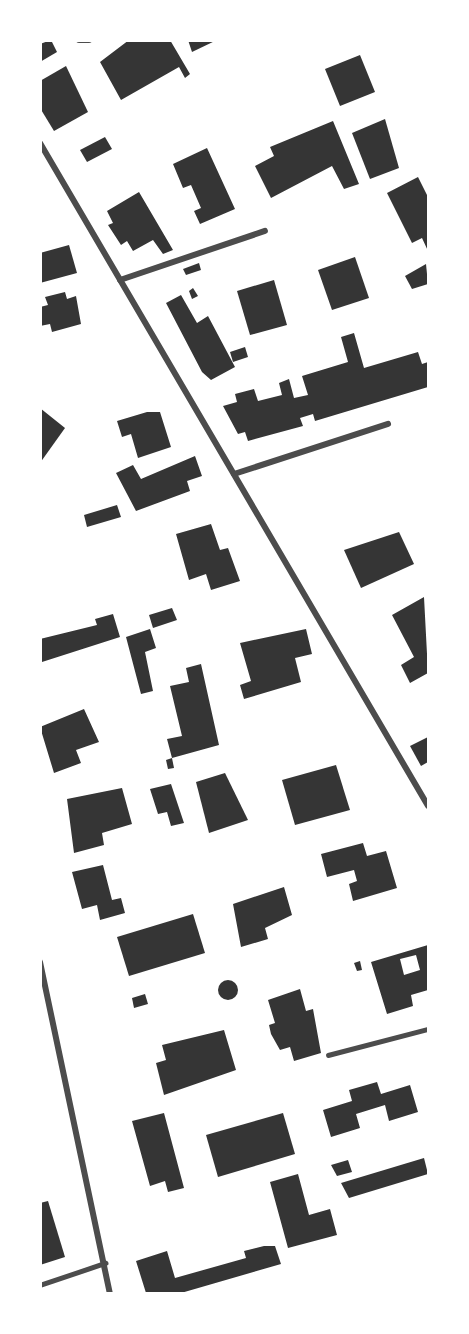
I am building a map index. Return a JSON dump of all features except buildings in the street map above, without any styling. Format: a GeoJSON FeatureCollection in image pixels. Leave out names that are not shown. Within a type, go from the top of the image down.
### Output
{"type":"FeatureCollection","features":[{"type":"Feature","properties":{"kind":"street"},"geometry":{"type":"LineString","coordinates":[[79,40],[89,40]]}},
{"type":"Feature","properties":{"kind":"street"},"geometry":{"type":"LineString","coordinates":[[40,143],[429,806]]}},
{"type":"Feature","properties":{"kind":"street"},"geometry":{"type":"LineString","coordinates":[[120,280],[265,231]]}},
{"type":"Feature","properties":{"kind":"street"},"geometry":{"type":"LineString","coordinates":[[234,474],[388,424]]}},
{"type":"Feature","properties":{"kind":"street"},"geometry":{"type":"LineString","coordinates":[[40,962],[110,1293]]}},
{"type":"Feature","properties":{"kind":"lane"},"geometry":{"type":"LineString","coordinates":[[328,1055],[429,1029]]}},
{"type":"Feature","properties":{"kind":"lane"},"geometry":{"type":"LineString","coordinates":[[40,1285],[105,1263]]}}]}
